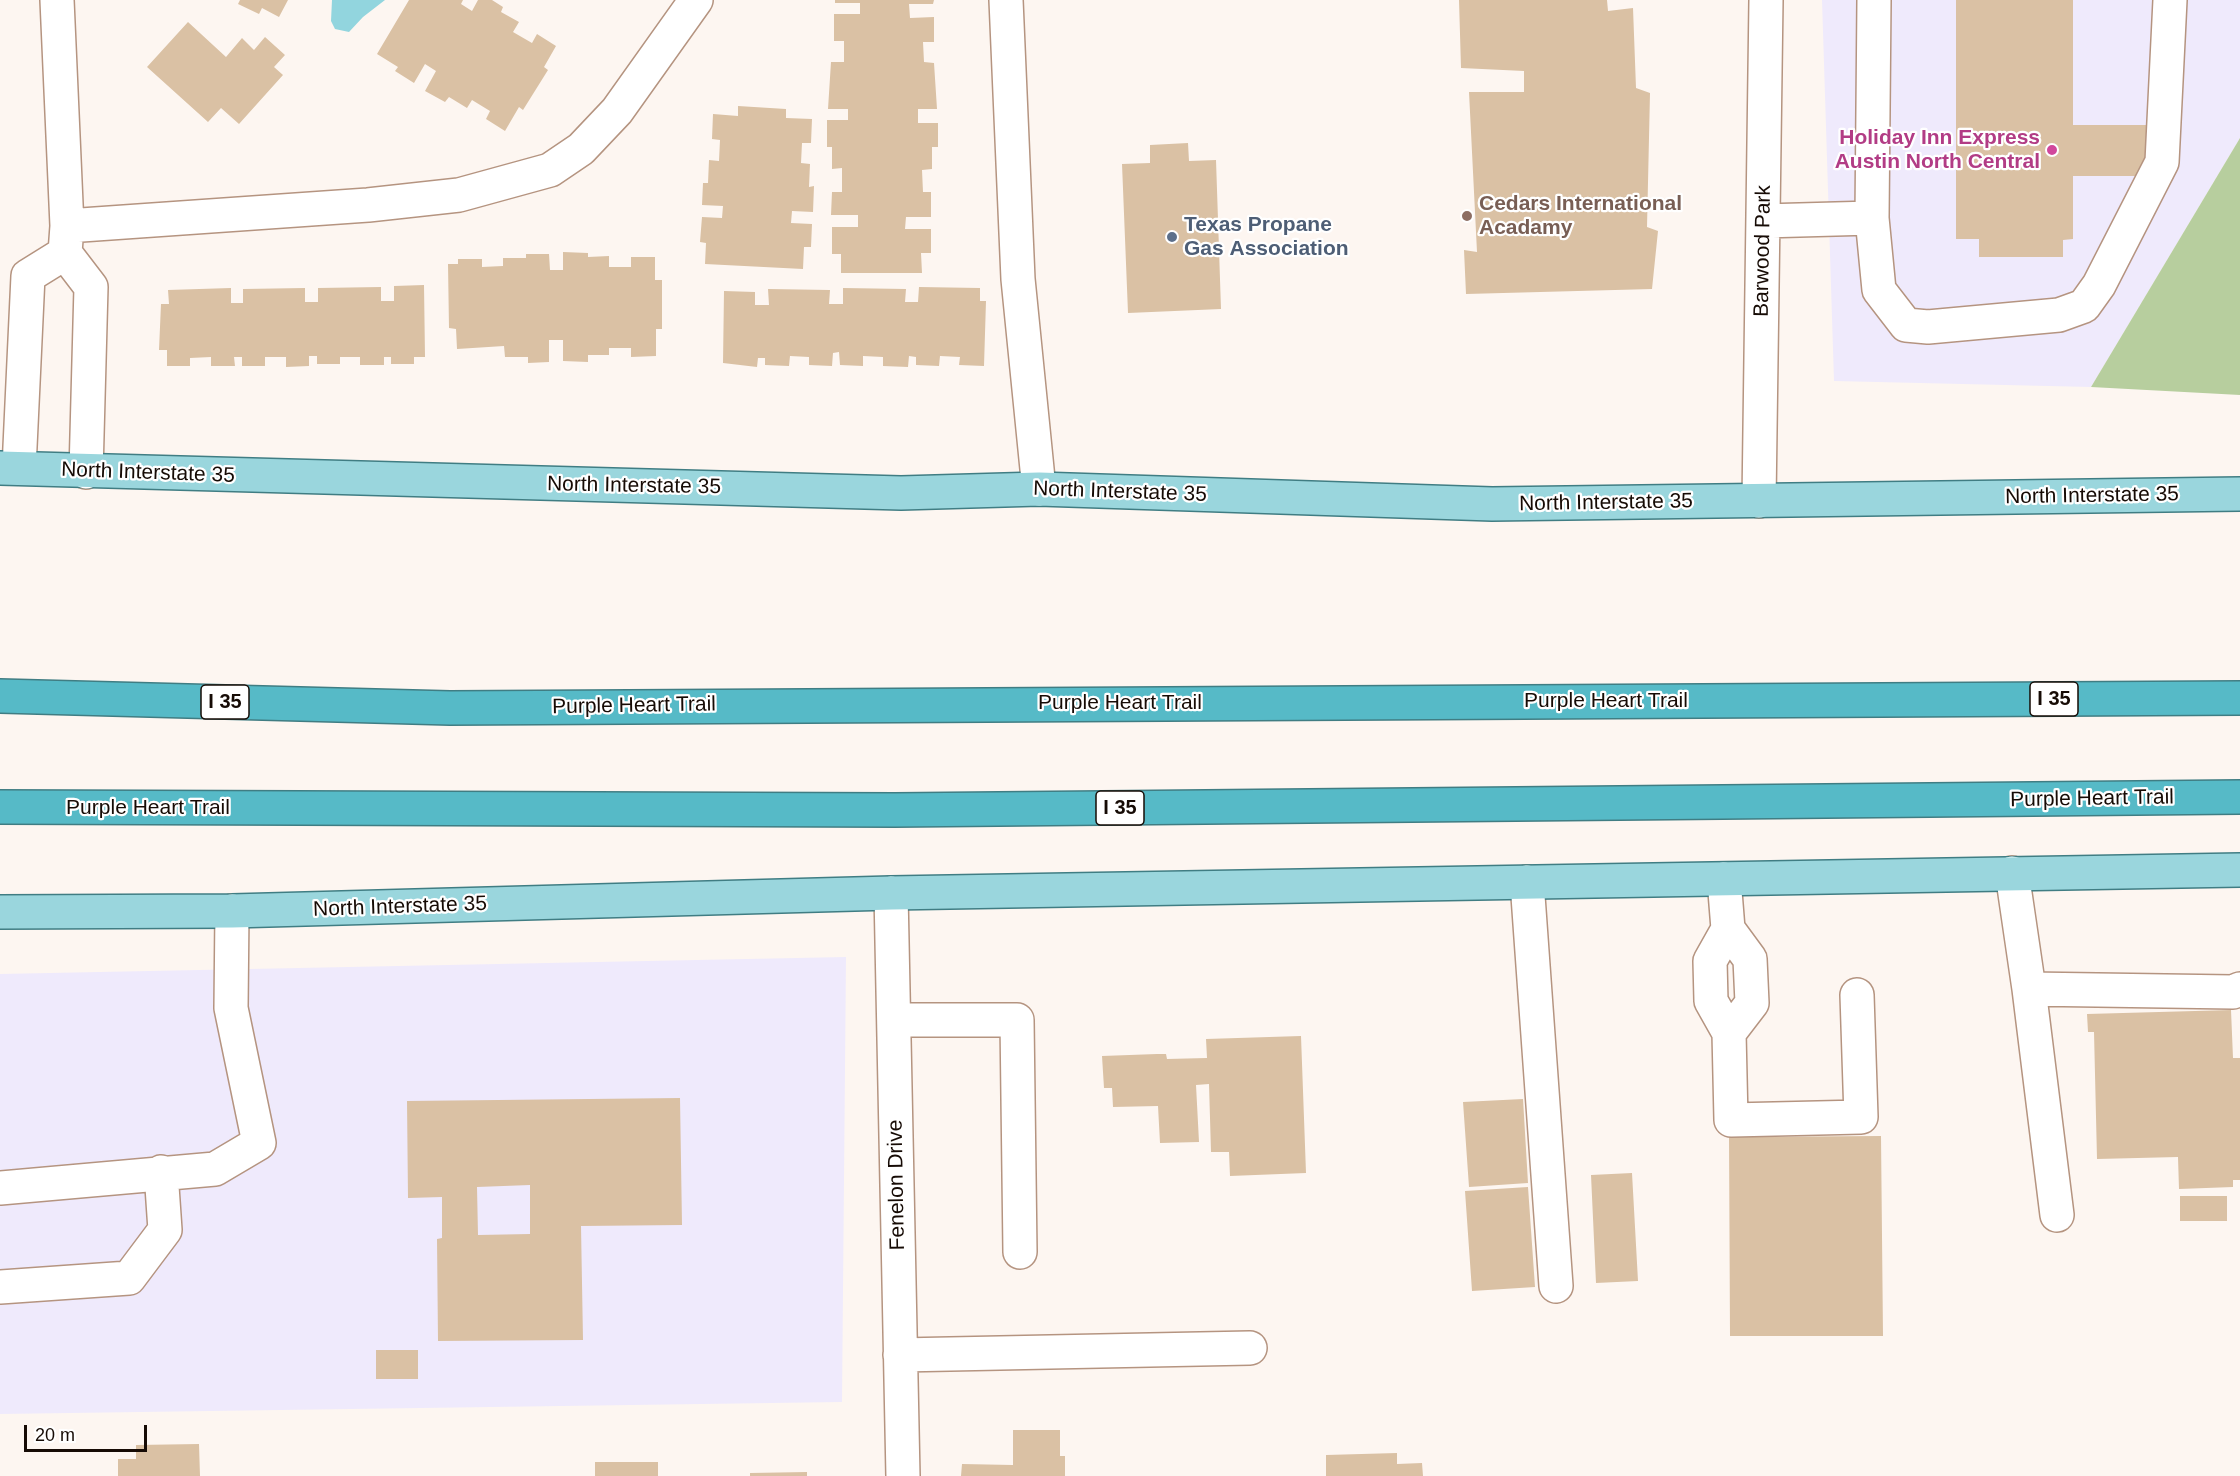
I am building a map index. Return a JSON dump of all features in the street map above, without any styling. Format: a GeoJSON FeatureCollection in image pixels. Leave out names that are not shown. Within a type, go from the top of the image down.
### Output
{"type":"FeatureCollection","features":[{"type":"Feature","properties":{"kind":"highway","name":"Purple Heart Trail"},"geometry":{"type":"LineString","coordinates":[[0,696],[450,708],[2240,698]]}},
{"type":"Feature","properties":{"kind":"highway","name":"Purple Heart Trail"},"geometry":{"type":"LineString","coordinates":[[0,807],[895,810],[2240,797]]}},
{"type":"Feature","properties":{"kind":"main road","name":"North Interstate 35"},"geometry":{"type":"LineString","coordinates":[[10,468],[86,472],[901,493],[1039,489],[1492,504],[2240,494]]}},
{"type":"Feature","properties":{"kind":"main road","name":"North Interstate 35"},"geometry":{"type":"LineString","coordinates":[[0,912],[232,911],[891,893],[2240,870]]}},
{"type":"Feature","properties":{"kind":"street"},"geometry":{"type":"LineString","coordinates":[[57,0],[66,239],[91,287],[86,472]]}},
{"type":"Feature","properties":{"kind":"street"},"geometry":{"type":"LineString","coordinates":[[10,468],[28,276],[66,239],[459,195],[550,170],[581,149],[617,111],[696,0]]}},
{"type":"Feature","properties":{"kind":"street"},"geometry":{"type":"LineString","coordinates":[[1006,0],[1018,279],[1039,489]]}},
{"type":"Feature","properties":{"kind":"street","name":"Barwood Park"},"geometry":{"type":"LineString","coordinates":[[1759,501],[1766,0]]}},
{"type":"Feature","properties":{"kind":"street"},"geometry":{"type":"LineString","coordinates":[[1874,0],[1872,218],[1879,290],[1906,325],[1928,327],[2059,315],[2084,306],[2099,285],[2162,162],[2170,0]]}},
{"type":"Feature","properties":{"kind":"street"},"geometry":{"type":"LineString","coordinates":[[1763,221],[1872,218]]}},
{"type":"Feature","properties":{"kind":"street"},"geometry":{"type":"LineString","coordinates":[[2012,873],[2057,1215]]}},
{"type":"Feature","properties":{"kind":"street"},"geometry":{"type":"LineString","coordinates":[[1724,879],[1728,929],[1710,961],[1711,1001],[1729,1033],[1731,1120],[1861,1117],[1857,995]]}},
{"type":"Feature","properties":{"kind":"street"},"geometry":{"type":"LineString","coordinates":[[1527,882],[1557,1286]]}},
{"type":"Feature","properties":{"kind":"street","name":"Fenelon Drive"},"geometry":{"type":"LineString","coordinates":[[891,893],[903,1476]]}},
{"type":"Feature","properties":{"kind":"street"},"geometry":{"type":"LineString","coordinates":[[0,1188],[215,1169],[259,1143],[231,1008],[232,911]]}},
{"type":"Feature","properties":{"kind":"street"},"geometry":{"type":"LineString","coordinates":[[2029,989],[2233,992],[2240,989]]}},
{"type":"Feature","properties":{"kind":"street"},"geometry":{"type":"LineString","coordinates":[[894,1020],[1017,1020],[1020,1252]]}},
{"type":"Feature","properties":{"kind":"street"},"geometry":{"type":"LineString","coordinates":[[0,1287],[129,1278],[165,1230],[161,1172]]}},
{"type":"Feature","properties":{"kind":"street"},"geometry":{"type":"LineString","coordinates":[[900,1355],[1250,1348]]}},
{"type":"Feature","properties":{"kind":"shaded area"},"geometry":{"type":"Polygon","coordinates":[[[1822,0],[2240,0],[2240,138],[2091,387],[1834,381],[1822,0]]]}},
{"type":"Feature","properties":{"kind":"shaded area"},"geometry":{"type":"Polygon","coordinates":[[[846,957],[842,1402],[0,1414],[0,974],[846,957]]]}},
{"type":"Feature","properties":{"kind":"green space"},"geometry":{"type":"Polygon","coordinates":[[[2240,138],[2240,395],[2091,387],[2240,138]]]}},
{"type":"Feature","properties":{"kind":"water"},"geometry":{"type":"Polygon","coordinates":[[[332,0],[385,0],[363,17],[349,32],[335,29],[331,21],[332,0]]]}},
{"type":"Feature","properties":{"kind":"building"},"geometry":{"type":"Polygon","coordinates":[[[240,0],[288,0],[279,17],[262,8],[259,14],[238,4],[240,0]]]}},
{"type":"Feature","properties":{"kind":"building"},"geometry":{"type":"Polygon","coordinates":[[[409,0],[463,0],[461,4],[472,11],[478,0],[492,0],[503,7],[501,12],[519,22],[513,32],[532,43],[537,34],[556,46],[544,67],[548,70],[523,110],[519,107],[505,131],[486,119],[490,111],[472,100],[467,108],[449,97],[445,102],[425,91],[436,71],[425,64],[414,83],[395,71],[398,67],[377,54],[409,0]]]}},
{"type":"Feature","properties":{"kind":"building"},"geometry":{"type":"Polygon","coordinates":[[[835,0],[934,0],[933,4],[909,4],[910,18],[934,17],[934,42],[923,42],[924,62],[934,63],[937,109],[918,109],[918,123],[938,123],[938,147],[932,147],[932,169],[922,170],[923,192],[931,192],[931,217],[906,217],[905,229],[931,229],[931,253],[921,253],[922,273],[841,273],[841,254],[832,254],[832,227],[858,227],[858,215],[831,215],[832,192],[842,192],[842,168],[832,169],[832,147],[827,147],[827,120],[848,120],[848,109],[828,109],[831,62],[844,62],[844,41],[834,41],[834,14],[860,14],[860,3],[835,3],[835,0]]]}},
{"type":"Feature","properties":{"kind":"building"},"geometry":{"type":"Polygon","coordinates":[[[1459,0],[1607,0],[1608,11],[1633,8],[1636,88],[1650,93],[1647,227],[1658,231],[1652,289],[1466,294],[1464,250],[1477,252],[1469,92],[1524,92],[1524,71],[1461,68],[1459,0]]]}},
{"type":"Feature","properties":{"kind":"building","name":"Holiday Inn Express Austin North Central"},"geometry":{"type":"Polygon","coordinates":[[[1956,0],[2073,0],[2073,125],[2148,125],[2148,176],[2073,176],[2073,239],[2063,240],[2063,257],[1979,257],[1979,239],[1956,239],[1956,0]]]}},
{"type":"Feature","properties":{"kind":"building"},"geometry":{"type":"Polygon","coordinates":[[[188,22],[226,57],[242,38],[254,50],[265,37],[285,55],[274,67],[283,75],[239,124],[221,108],[208,122],[147,67],[188,22]]]}},
{"type":"Feature","properties":{"kind":"building"},"geometry":{"type":"Polygon","coordinates":[[[738,106],[786,109],[786,118],[812,119],[811,143],[802,143],[801,163],[810,164],[809,187],[814,186],[813,212],[792,211],[791,223],[812,224],[811,247],[804,247],[803,269],[705,264],[706,243],[700,242],[702,217],[722,218],[723,206],[702,205],[703,183],[708,183],[709,160],[719,161],[720,140],[712,139],[713,114],[738,116],[738,106]]]}},
{"type":"Feature","properties":{"kind":"building","name":"Texas Propane Gas Association"},"geometry":{"type":"Polygon","coordinates":[[[1188,143],[1189,161],[1216,160],[1221,309],[1128,313],[1122,164],[1150,163],[1150,145],[1188,143]]]}},
{"type":"Feature","properties":{"kind":"building"},"geometry":{"type":"Polygon","coordinates":[[[563,252],[588,253],[588,257],[609,256],[609,267],[631,267],[631,257],[655,257],[655,280],[662,280],[662,329],[656,329],[656,356],[631,357],[631,348],[609,348],[609,355],[588,355],[588,362],[563,361],[563,340],[549,340],[549,362],[528,363],[528,357],[505,357],[504,346],[457,349],[456,329],[449,328],[448,264],[458,264],[458,259],[482,259],[482,267],[503,266],[503,258],[526,258],[526,254],[549,254],[550,270],[563,270],[563,252]]]}},
{"type":"Feature","properties":{"kind":"building"},"geometry":{"type":"Polygon","coordinates":[[[424,285],[425,357],[414,357],[414,364],[391,364],[391,357],[384,357],[384,365],[360,365],[360,357],[340,357],[340,364],[317,364],[317,356],[309,356],[309,366],[286,367],[286,357],[265,357],[265,366],[242,366],[242,357],[234,357],[235,366],[211,366],[211,357],[190,358],[190,366],[167,366],[167,350],[159,350],[161,304],[169,304],[168,290],[231,288],[231,303],[243,303],[243,289],[305,288],[305,302],[318,302],[318,288],[381,287],[381,301],[394,301],[394,286],[424,285]]]}},
{"type":"Feature","properties":{"kind":"building"},"geometry":{"type":"Polygon","coordinates":[[[919,287],[980,288],[980,301],[986,301],[984,366],[959,365],[960,357],[940,356],[939,366],[916,365],[916,357],[909,356],[908,367],[883,366],[883,357],[863,356],[863,366],[840,365],[839,352],[833,353],[832,366],[809,365],[809,357],[790,356],[789,366],[765,365],[765,358],[758,358],[757,367],[723,363],[724,291],[755,292],[755,305],[769,305],[768,289],[830,290],[829,304],[843,304],[843,288],[906,289],[905,302],[918,302],[919,287]]]}},
{"type":"Feature","properties":{"kind":"building"},"geometry":{"type":"Polygon","coordinates":[[[2231,1010],[2233,1058],[2240,1058],[2240,1180],[2233,1180],[2233,1187],[2179,1189],[2178,1157],[2097,1159],[2094,1032],[2088,1032],[2087,1014],[2231,1010]]]}},
{"type":"Feature","properties":{"kind":"building"},"geometry":{"type":"Polygon","coordinates":[[[1301,1036],[1306,1173],[1230,1176],[1229,1152],[1211,1152],[1209,1084],[1196,1085],[1199,1142],[1160,1143],[1158,1106],[1113,1107],[1112,1088],[1104,1088],[1102,1056],[1166,1054],[1167,1059],[1207,1058],[1206,1039],[1301,1036]]]}},
{"type":"Feature","properties":{"kind":"building"},"geometry":{"type":"Polygon","coordinates":[[[680,1098],[682,1225],[581,1226],[583,1340],[438,1341],[437,1239],[442,1238],[442,1197],[408,1198],[407,1101],[680,1098]],[[530,1185],[477,1187],[478,1235],[530,1234],[530,1185]]]}},
{"type":"Feature","properties":{"kind":"building"},"geometry":{"type":"Polygon","coordinates":[[[1523,1099],[1528,1183],[1469,1187],[1463,1102],[1523,1099]]]}},
{"type":"Feature","properties":{"kind":"building"},"geometry":{"type":"Polygon","coordinates":[[[1881,1136],[1883,1336],[1730,1336],[1729,1137],[1881,1136]]]}},
{"type":"Feature","properties":{"kind":"building"},"geometry":{"type":"Polygon","coordinates":[[[1632,1173],[1638,1281],[1596,1283],[1591,1175],[1632,1173]]]}},
{"type":"Feature","properties":{"kind":"building"},"geometry":{"type":"Polygon","coordinates":[[[1528,1187],[1535,1287],[1472,1291],[1465,1191],[1528,1187]]]}},
{"type":"Feature","properties":{"kind":"building"},"geometry":{"type":"Polygon","coordinates":[[[2180,1196],[2227,1196],[2227,1221],[2180,1221],[2180,1196]]]}},
{"type":"Feature","properties":{"kind":"building"},"geometry":{"type":"Polygon","coordinates":[[[376,1350],[418,1350],[418,1379],[376,1379],[376,1350]]]}},
{"type":"Feature","properties":{"kind":"building"},"geometry":{"type":"Polygon","coordinates":[[[1013,1430],[1060,1430],[1060,1456],[1065,1456],[1065,1476],[961,1476],[962,1464],[1013,1465],[1013,1430]]]}},
{"type":"Feature","properties":{"kind":"building"},"geometry":{"type":"Polygon","coordinates":[[[199,1444],[200,1476],[118,1476],[118,1459],[136,1459],[136,1445],[199,1444]]]}},
{"type":"Feature","properties":{"kind":"building"},"geometry":{"type":"Polygon","coordinates":[[[1397,1453],[1397,1464],[1422,1463],[1423,1476],[1326,1476],[1326,1455],[1397,1453]]]}},
{"type":"Feature","properties":{"kind":"building"},"geometry":{"type":"Polygon","coordinates":[[[595,1462],[658,1462],[658,1476],[595,1476],[595,1462]]]}},
{"type":"Feature","properties":{"kind":"building"},"geometry":{"type":"Polygon","coordinates":[[[807,1472],[807,1476],[750,1476],[750,1473],[807,1472]]]}},
{"type":"Feature","properties":{"kind":"place","name":"Holiday Inn Express Austin North Central"},"geometry":{"type":"Point","coordinates":[2052,150]}},
{"type":"Feature","properties":{"kind":"place","name":"Cedars International Acadamy"},"geometry":{"type":"Point","coordinates":[1467,216]}},
{"type":"Feature","properties":{"kind":"place","name":"Texas Propane Gas Association"},"geometry":{"type":"Point","coordinates":[1172,237]}}]}
